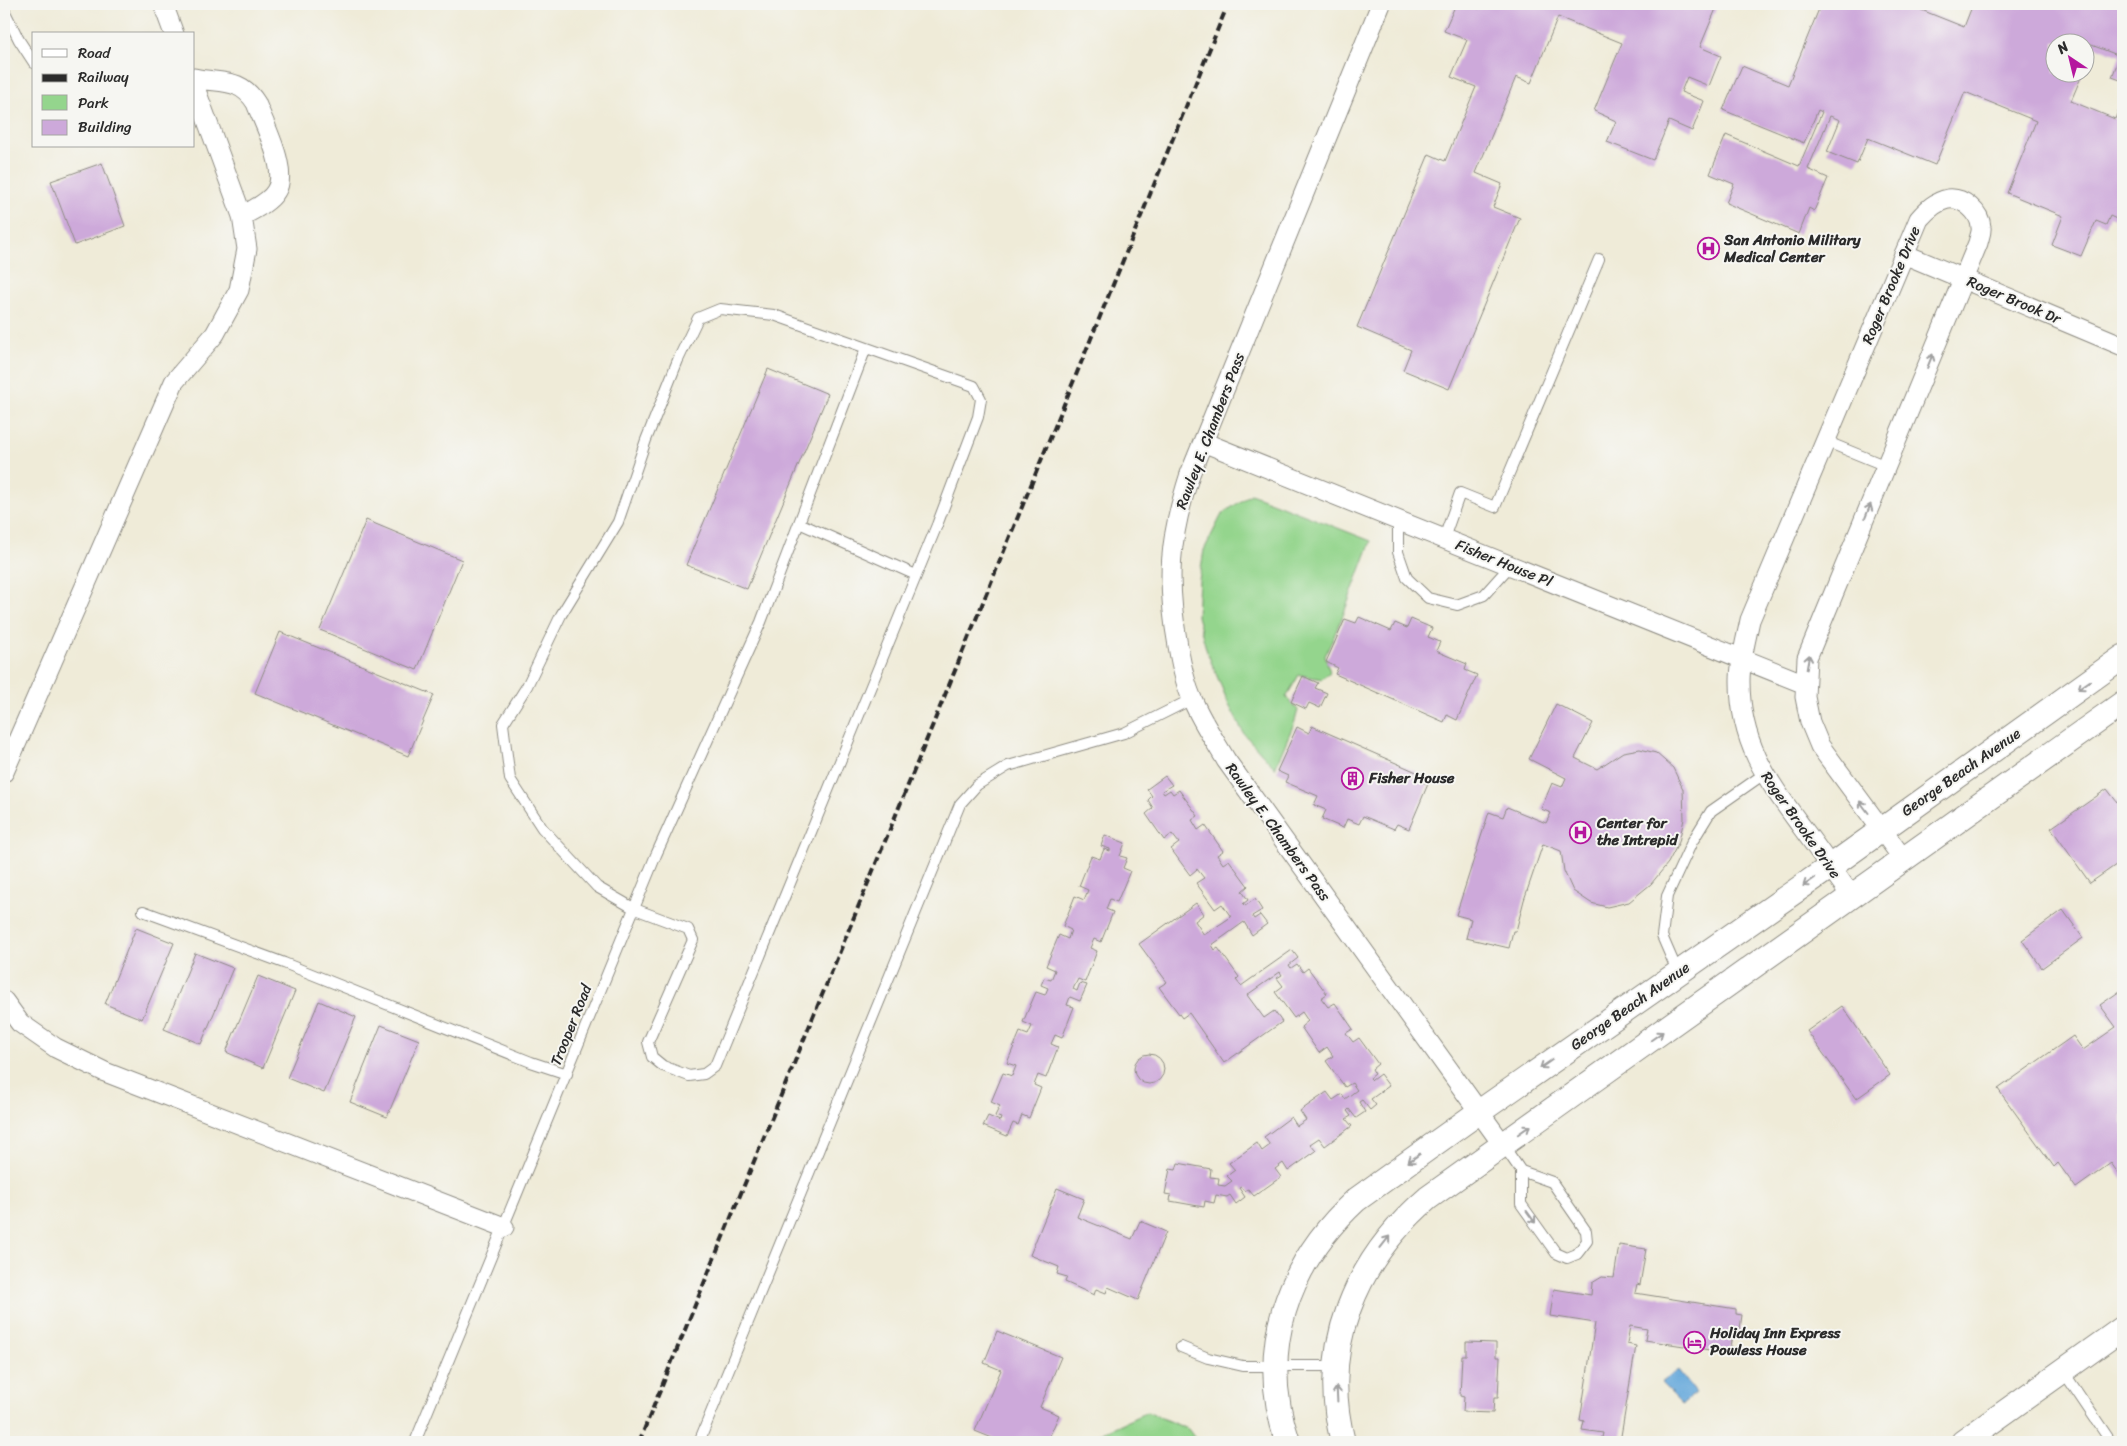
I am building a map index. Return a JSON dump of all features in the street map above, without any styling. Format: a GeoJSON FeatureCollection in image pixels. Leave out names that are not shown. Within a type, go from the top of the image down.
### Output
{"type":"FeatureCollection","features":[{"type":"Feature","properties":{"kind":"street"},"geometry":{"type":"LineString","coordinates":[[163,4],[173,32]]}},
{"type":"Feature","properties":{"kind":"street","name":"Rawley E. Chambers Pass"},"geometry":{"type":"LineString","coordinates":[[1381,4],[1203,442],[1179,509],[1172,542],[1170,579],[1174,622],[1181,659],[1192,699],[1226,760],[1503,1145]]}},
{"type":"Feature","properties":{"kind":"street"},"geometry":{"type":"LineString","coordinates":[[195,78],[242,86],[250,94],[256,103],[280,169],[280,182],[275,193],[242,216]]}},
{"type":"Feature","properties":{"kind":"street"},"geometry":{"type":"LineString","coordinates":[[4,772],[174,382],[215,334],[239,290],[247,249],[242,216],[195,88]]}},
{"type":"Feature","properties":{"kind":"street","name":"Roger Brooke Drive"},"geometry":{"type":"LineString","coordinates":[[1852,897],[1776,794],[1764,774],[1749,740],[1744,720],[1740,680],[1742,659],[1750,620],[1919,219],[1932,206],[1946,199],[1957,199],[1969,206],[1977,215],[1982,228],[1978,243],[1807,658],[1804,697],[1810,722],[1820,746],[1904,860]]}},
{"type":"Feature","properties":{"kind":"street","name":"Roger Brook Dr"},"geometry":{"type":"LineString","coordinates":[[1904,254],[2123,346]]}},
{"type":"Feature","properties":{"kind":"street","name":"Fisher House Pl"},"geometry":{"type":"LineString","coordinates":[[1203,442],[1806,684]]}},
{"type":"Feature","properties":{"kind":"street","name":"George Beach Avenue"},"geometry":{"type":"LineString","coordinates":[[1288,1442],[1279,1409],[1275,1366],[1283,1316],[1290,1294],[1310,1252],[1324,1233],[1356,1200],[1830,867],[2123,657]]}},
{"type":"Feature","properties":{"kind":"street"},"geometry":{"type":"LineString","coordinates":[[1343,1442],[1337,1407],[1337,1366],[1340,1342],[1354,1295],[1378,1252],[1398,1226],[1428,1198],[2123,703]]}},
{"type":"Feature","properties":{"kind":"street"},"geometry":{"type":"LineString","coordinates":[[4,1001],[20,1023],[56,1048],[105,1072],[504,1227]]}},
{"type":"Feature","properties":{"kind":"street"},"geometry":{"type":"LineString","coordinates":[[1963,1442],[2123,1329]]}},
{"type":"Feature","properties":{"kind":"lane"},"geometry":{"type":"LineString","coordinates":[[4,10],[19,40],[32,59]]}},
{"type":"Feature","properties":{"kind":"lane"},"geometry":{"type":"LineString","coordinates":[[1444,538],[1460,493],[1495,507],[1599,259]]}},
{"type":"Feature","properties":{"kind":"lane"},"geometry":{"type":"LineString","coordinates":[[720,309],[774,315],[866,348],[974,386],[981,399],[978,417],[916,575],[715,1066],[704,1074],[689,1076],[663,1066],[652,1057],[648,1042],[692,940],[688,928],[634,908],[597,887],[542,828],[510,779],[504,724],[527,686],[561,614],[618,522],[646,440],[678,360],[698,318],[720,309]]}},
{"type":"Feature","properties":{"kind":"lane","name":"Trooper Road"},"geometry":{"type":"LineString","coordinates":[[414,1442],[634,908],[760,622],[866,348]]}},
{"type":"Feature","properties":{"kind":"lane"},"geometry":{"type":"LineString","coordinates":[[1825,441],[1886,466]]}},
{"type":"Feature","properties":{"kind":"lane"},"geometry":{"type":"LineString","coordinates":[[1398,520],[1398,552],[1407,578],[1428,598],[1457,605],[1484,595],[1510,566]]}},
{"type":"Feature","properties":{"kind":"lane"},"geometry":{"type":"LineString","coordinates":[[798,523],[916,575]]}},
{"type":"Feature","properties":{"kind":"lane"},"geometry":{"type":"LineString","coordinates":[[699,1442],[960,804],[977,785],[1008,766],[1124,733],[1192,699]]}},
{"type":"Feature","properties":{"kind":"lane"},"geometry":{"type":"LineString","coordinates":[[1678,973],[1662,936],[1667,896],[1692,842],[1711,811],[1764,774]]}},
{"type":"Feature","properties":{"kind":"lane"},"geometry":{"type":"LineString","coordinates":[[142,911],[284,963],[531,1062],[567,1074]]}},
{"type":"Feature","properties":{"kind":"lane"},"geometry":{"type":"LineString","coordinates":[[1503,1145],[1521,1171],[1521,1204],[1556,1253],[1566,1258],[1577,1254],[1587,1241],[1586,1230],[1552,1182],[1521,1171]]}},
{"type":"Feature","properties":{"kind":"lane"},"geometry":{"type":"LineString","coordinates":[[1181,1347],[1208,1358],[1243,1366],[1337,1366]]}},
{"type":"Feature","properties":{"kind":"lane"},"geometry":{"type":"LineString","coordinates":[[2063,1371],[2110,1442]]}},
{"type":"Feature","properties":{"kind":"green space"},"geometry":{"type":"Polygon","coordinates":[[[1251,494],[1371,541],[1342,618],[1325,656],[1330,672],[1322,679],[1299,675],[1286,697],[1298,710],[1275,768],[1244,734],[1229,705],[1207,652],[1197,616],[1199,580],[1204,550],[1222,514],[1251,494]]]}},
{"type":"Feature","properties":{"kind":"green space"},"geometry":{"type":"Polygon","coordinates":[[[1147,1412],[1188,1429],[1198,1442],[1093,1442],[1097,1435],[1147,1412]]]}},
{"type":"Feature","properties":{"kind":"water"},"geometry":{"type":"Polygon","coordinates":[[[1678,1370],[1696,1393],[1682,1404],[1661,1383],[1678,1370]]]}},
{"type":"Feature","properties":{"kind":"building"},"geometry":{"type":"Polygon","coordinates":[[[1456,4],[1466,4],[1479,9],[1482,4],[1718,4],[1700,47],[1721,56],[1709,86],[1687,77],[1681,92],[1704,101],[1692,131],[1669,121],[1653,160],[1607,142],[1616,121],[1594,111],[1622,43],[1558,17],[1531,83],[1516,77],[1476,173],[1502,184],[1493,207],[1520,218],[1449,389],[1403,370],[1411,350],[1357,327],[1429,154],[1445,161],[1476,87],[1451,77],[1467,40],[1444,31],[1456,4]]]}},
{"type":"Feature","properties":{"kind":"building","name":"San Antonio Military Medical Center"},"geometry":{"type":"Polygon","coordinates":[[[1821,4],[1915,4],[1914,7],[1964,27],[1973,4],[2123,4],[2123,81],[2112,77],[2120,56],[2094,46],[2094,32],[2044,32],[2044,82],[2079,82],[2071,101],[2115,119],[2123,99],[2123,222],[2110,216],[2106,225],[2096,221],[2081,256],[2052,245],[2063,216],[2007,193],[2036,121],[1965,92],[1935,165],[1868,138],[1857,164],[1827,152],[1840,120],[1830,116],[1808,169],[1828,178],[1814,211],[1809,208],[1799,234],[1726,203],[1734,184],[1710,174],[1726,135],[1799,166],[1822,112],[1818,110],[1804,143],[1723,110],[1742,66],[1788,85],[1821,4]]]}},
{"type":"Feature","properties":{"kind":"building"},"geometry":{"type":"Polygon","coordinates":[[[102,163],[125,226],[75,245],[51,181],[102,163]]]}},
{"type":"Feature","properties":{"kind":"building"},"geometry":{"type":"Polygon","coordinates":[[[768,369],[828,394],[747,589],[686,565],[768,369]]]}},
{"type":"Feature","properties":{"kind":"building"},"geometry":{"type":"Polygon","coordinates":[[[366,520],[462,560],[417,670],[320,630],[366,520]]]}},
{"type":"Feature","properties":{"kind":"building"},"geometry":{"type":"Polygon","coordinates":[[[1359,617],[1391,631],[1395,623],[1407,628],[1411,619],[1432,628],[1428,637],[1440,642],[1436,651],[1467,664],[1465,670],[1477,675],[1457,720],[1447,715],[1444,722],[1335,674],[1338,668],[1326,662],[1345,619],[1356,623],[1359,617]]]}},
{"type":"Feature","properties":{"kind":"building"},"geometry":{"type":"Polygon","coordinates":[[[280,632],[434,695],[408,756],[255,693],[280,632]]]}},
{"type":"Feature","properties":{"kind":"building"},"geometry":{"type":"Polygon","coordinates":[[[1303,676],[1318,683],[1315,688],[1327,693],[1320,708],[1309,703],[1306,709],[1291,702],[1303,676]]]}},
{"type":"Feature","properties":{"kind":"building","name":"Center for the Intrepid"},"geometry":{"type":"Polygon","coordinates":[[[1556,704],[1593,723],[1575,758],[1597,769],[1623,752],[1640,749],[1656,753],[1673,768],[1683,789],[1684,819],[1679,842],[1668,863],[1651,884],[1629,902],[1607,907],[1591,903],[1573,891],[1564,871],[1561,851],[1543,844],[1509,948],[1466,938],[1471,919],[1456,915],[1489,812],[1503,817],[1507,807],[1546,823],[1551,813],[1541,809],[1552,783],[1562,787],[1566,778],[1529,759],[1556,704]]]}},
{"type":"Feature","properties":{"kind":"building","name":"Fisher House"},"geometry":{"type":"Polygon","coordinates":[[[1312,726],[1421,774],[1418,780],[1428,784],[1409,829],[1397,824],[1394,829],[1363,816],[1359,824],[1347,819],[1343,828],[1322,819],[1326,810],[1314,805],[1318,796],[1285,782],[1288,776],[1277,771],[1297,727],[1309,733],[1312,726]]]}},
{"type":"Feature","properties":{"kind":"building"},"geometry":{"type":"Polygon","coordinates":[[[1165,776],[1172,785],[1162,791],[1164,794],[1170,790],[1173,794],[1179,790],[1198,816],[1192,820],[1198,830],[1205,825],[1223,851],[1217,855],[1223,864],[1229,860],[1248,886],[1242,891],[1248,900],[1243,904],[1245,906],[1255,899],[1262,910],[1252,916],[1254,919],[1260,915],[1267,924],[1252,935],[1244,922],[1212,945],[1215,950],[1218,948],[1239,977],[1236,980],[1241,986],[1292,950],[1298,958],[1289,965],[1291,968],[1297,964],[1303,972],[1308,968],[1327,994],[1321,998],[1328,1007],[1335,1003],[1353,1029],[1346,1033],[1353,1042],[1359,1038],[1378,1064],[1372,1069],[1375,1074],[1370,1078],[1372,1080],[1380,1074],[1389,1086],[1371,1099],[1376,1105],[1370,1110],[1362,1100],[1359,1102],[1365,1112],[1356,1118],[1349,1109],[1347,1111],[1351,1116],[1346,1119],[1352,1126],[1325,1146],[1319,1138],[1310,1144],[1316,1151],[1288,1171],[1283,1163],[1275,1169],[1281,1177],[1254,1196],[1248,1189],[1244,1191],[1241,1187],[1239,1188],[1245,1197],[1236,1204],[1230,1195],[1227,1197],[1216,1195],[1214,1203],[1205,1201],[1204,1207],[1170,1201],[1171,1195],[1165,1194],[1170,1169],[1176,1170],[1178,1163],[1211,1169],[1210,1177],[1219,1178],[1218,1185],[1225,1186],[1232,1181],[1227,1176],[1235,1170],[1229,1163],[1257,1143],[1262,1151],[1270,1145],[1264,1137],[1291,1117],[1297,1126],[1306,1120],[1300,1111],[1327,1092],[1333,1100],[1342,1094],[1345,1099],[1357,1090],[1352,1083],[1345,1087],[1326,1061],[1333,1056],[1327,1047],[1319,1053],[1301,1027],[1308,1021],[1302,1012],[1294,1018],[1275,992],[1283,986],[1277,978],[1282,975],[1280,972],[1247,995],[1264,1018],[1274,1011],[1282,1022],[1224,1063],[1189,1013],[1182,1018],[1159,987],[1167,982],[1139,944],[1196,903],[1204,914],[1195,921],[1204,935],[1231,917],[1222,904],[1215,909],[1196,883],[1204,878],[1197,869],[1190,875],[1171,849],[1179,843],[1172,834],[1164,840],[1146,814],[1153,808],[1148,800],[1152,796],[1147,789],[1165,776]]]}},
{"type":"Feature","properties":{"kind":"building"},"geometry":{"type":"Polygon","coordinates":[[[2107,789],[2117,802],[2123,798],[2123,860],[2090,883],[2051,828],[2107,789]]]}},
{"type":"Feature","properties":{"kind":"building"},"geometry":{"type":"Polygon","coordinates":[[[1105,835],[1125,843],[1120,856],[1127,858],[1123,868],[1130,871],[1117,902],[1110,899],[1106,909],[1113,912],[1101,942],[1094,939],[1090,948],[1097,951],[1085,982],[1078,979],[1073,989],[1077,991],[1080,983],[1087,985],[1080,1001],[1070,997],[1067,1005],[1074,1007],[1062,1038],[1055,1035],[1051,1044],[1058,1047],[1046,1078],[1038,1075],[1034,1085],[1041,1088],[1029,1118],[1022,1115],[1018,1125],[1013,1123],[1007,1136],[983,1126],[988,1116],[1000,1121],[1001,1118],[995,1116],[1000,1106],[991,1102],[1003,1073],[1012,1076],[1016,1066],[1007,1063],[1020,1032],[1028,1035],[1032,1026],[1023,1022],[1036,992],[1045,995],[1048,988],[1041,985],[1044,978],[1051,980],[1055,970],[1046,966],[1059,935],[1068,939],[1071,930],[1063,926],[1075,896],[1084,900],[1088,890],[1079,886],[1091,856],[1100,859],[1104,849],[1110,851],[1110,849],[1101,846],[1105,835]]]}},
{"type":"Feature","properties":{"kind":"building"},"geometry":{"type":"Polygon","coordinates":[[[2063,910],[2083,938],[2042,968],[2022,940],[2063,910]]]}},
{"type":"Feature","properties":{"kind":"building"},"geometry":{"type":"Polygon","coordinates":[[[136,928],[174,943],[142,1019],[105,1004],[136,928]]]}},
{"type":"Feature","properties":{"kind":"building"},"geometry":{"type":"Polygon","coordinates":[[[195,953],[233,968],[201,1044],[164,1029],[195,953]]]}},
{"type":"Feature","properties":{"kind":"building"},"geometry":{"type":"Polygon","coordinates":[[[258,976],[295,991],[263,1068],[226,1052],[258,976]]]}},
{"type":"Feature","properties":{"kind":"building"},"geometry":{"type":"Polygon","coordinates":[[[2123,989],[2123,1180],[2111,1163],[2076,1188],[2058,1163],[2054,1167],[1998,1089],[2073,1036],[2083,1050],[2116,1027],[2100,1005],[2123,989]]]}},
{"type":"Feature","properties":{"kind":"building"},"geometry":{"type":"Polygon","coordinates":[[[319,1001],[356,1017],[324,1093],[287,1078],[319,1001]]]}},
{"type":"Feature","properties":{"kind":"building"},"geometry":{"type":"Polygon","coordinates":[[[1842,1006],[1890,1075],[1856,1099],[1807,1031],[1842,1006]]]}},
{"type":"Feature","properties":{"kind":"building"},"geometry":{"type":"Polygon","coordinates":[[[381,1025],[419,1040],[387,1117],[350,1102],[381,1025]]]}},
{"type":"Feature","properties":{"kind":"building"},"geometry":{"type":"Polygon","coordinates":[[[1149,1054],[1160,1058],[1164,1069],[1160,1080],[1149,1084],[1138,1080],[1134,1069],[1138,1058],[1149,1054]]]}},
{"type":"Feature","properties":{"kind":"building"},"geometry":{"type":"Polygon","coordinates":[[[1057,1188],[1084,1199],[1077,1217],[1132,1239],[1140,1221],[1166,1232],[1138,1300],[1108,1287],[1106,1293],[1096,1289],[1094,1295],[1065,1282],[1067,1277],[1057,1274],[1059,1267],[1030,1255],[1057,1188]]]}},
{"type":"Feature","properties":{"kind":"building","name":"Holiday Inn Express Powless House"},"geometry":{"type":"Polygon","coordinates":[[[1619,1245],[1646,1249],[1640,1285],[1637,1284],[1635,1293],[1736,1309],[1736,1314],[1742,1315],[1739,1336],[1732,1335],[1729,1353],[1645,1340],[1647,1329],[1630,1326],[1627,1344],[1636,1346],[1620,1442],[1601,1442],[1603,1433],[1582,1430],[1584,1421],[1580,1420],[1595,1323],[1550,1316],[1554,1289],[1591,1295],[1592,1283],[1602,1277],[1614,1278],[1619,1245]]]}},
{"type":"Feature","properties":{"kind":"building"},"geometry":{"type":"Polygon","coordinates":[[[997,1331],[1061,1357],[1040,1407],[1059,1415],[1047,1442],[1002,1442],[975,1431],[1001,1370],[984,1363],[997,1331]]]}},
{"type":"Feature","properties":{"kind":"building"},"geometry":{"type":"Polygon","coordinates":[[[1466,1342],[1496,1343],[1496,1357],[1500,1357],[1498,1398],[1494,1398],[1493,1413],[1463,1412],[1464,1397],[1460,1396],[1462,1355],[1466,1355],[1466,1342]]]}},
{"type":"Feature","properties":{"kind":"railway"},"geometry":{"type":"LineString","coordinates":[[639,1442],[1228,4]]}},
{"type":"Feature","properties":{"kind":"place","name":"San Antonio Military Medical Center"},"geometry":{"type":"Point","coordinates":[1708,249]}},
{"type":"Feature","properties":{"kind":"place","name":"Fisher House"},"geometry":{"type":"Point","coordinates":[1353,778]}},
{"type":"Feature","properties":{"kind":"place","name":"Center for the Intrepid"},"geometry":{"type":"Point","coordinates":[1581,832]}},
{"type":"Feature","properties":{"kind":"place","name":"Holiday Inn Express Powless House"},"geometry":{"type":"Point","coordinates":[1694,1342]}}]}
